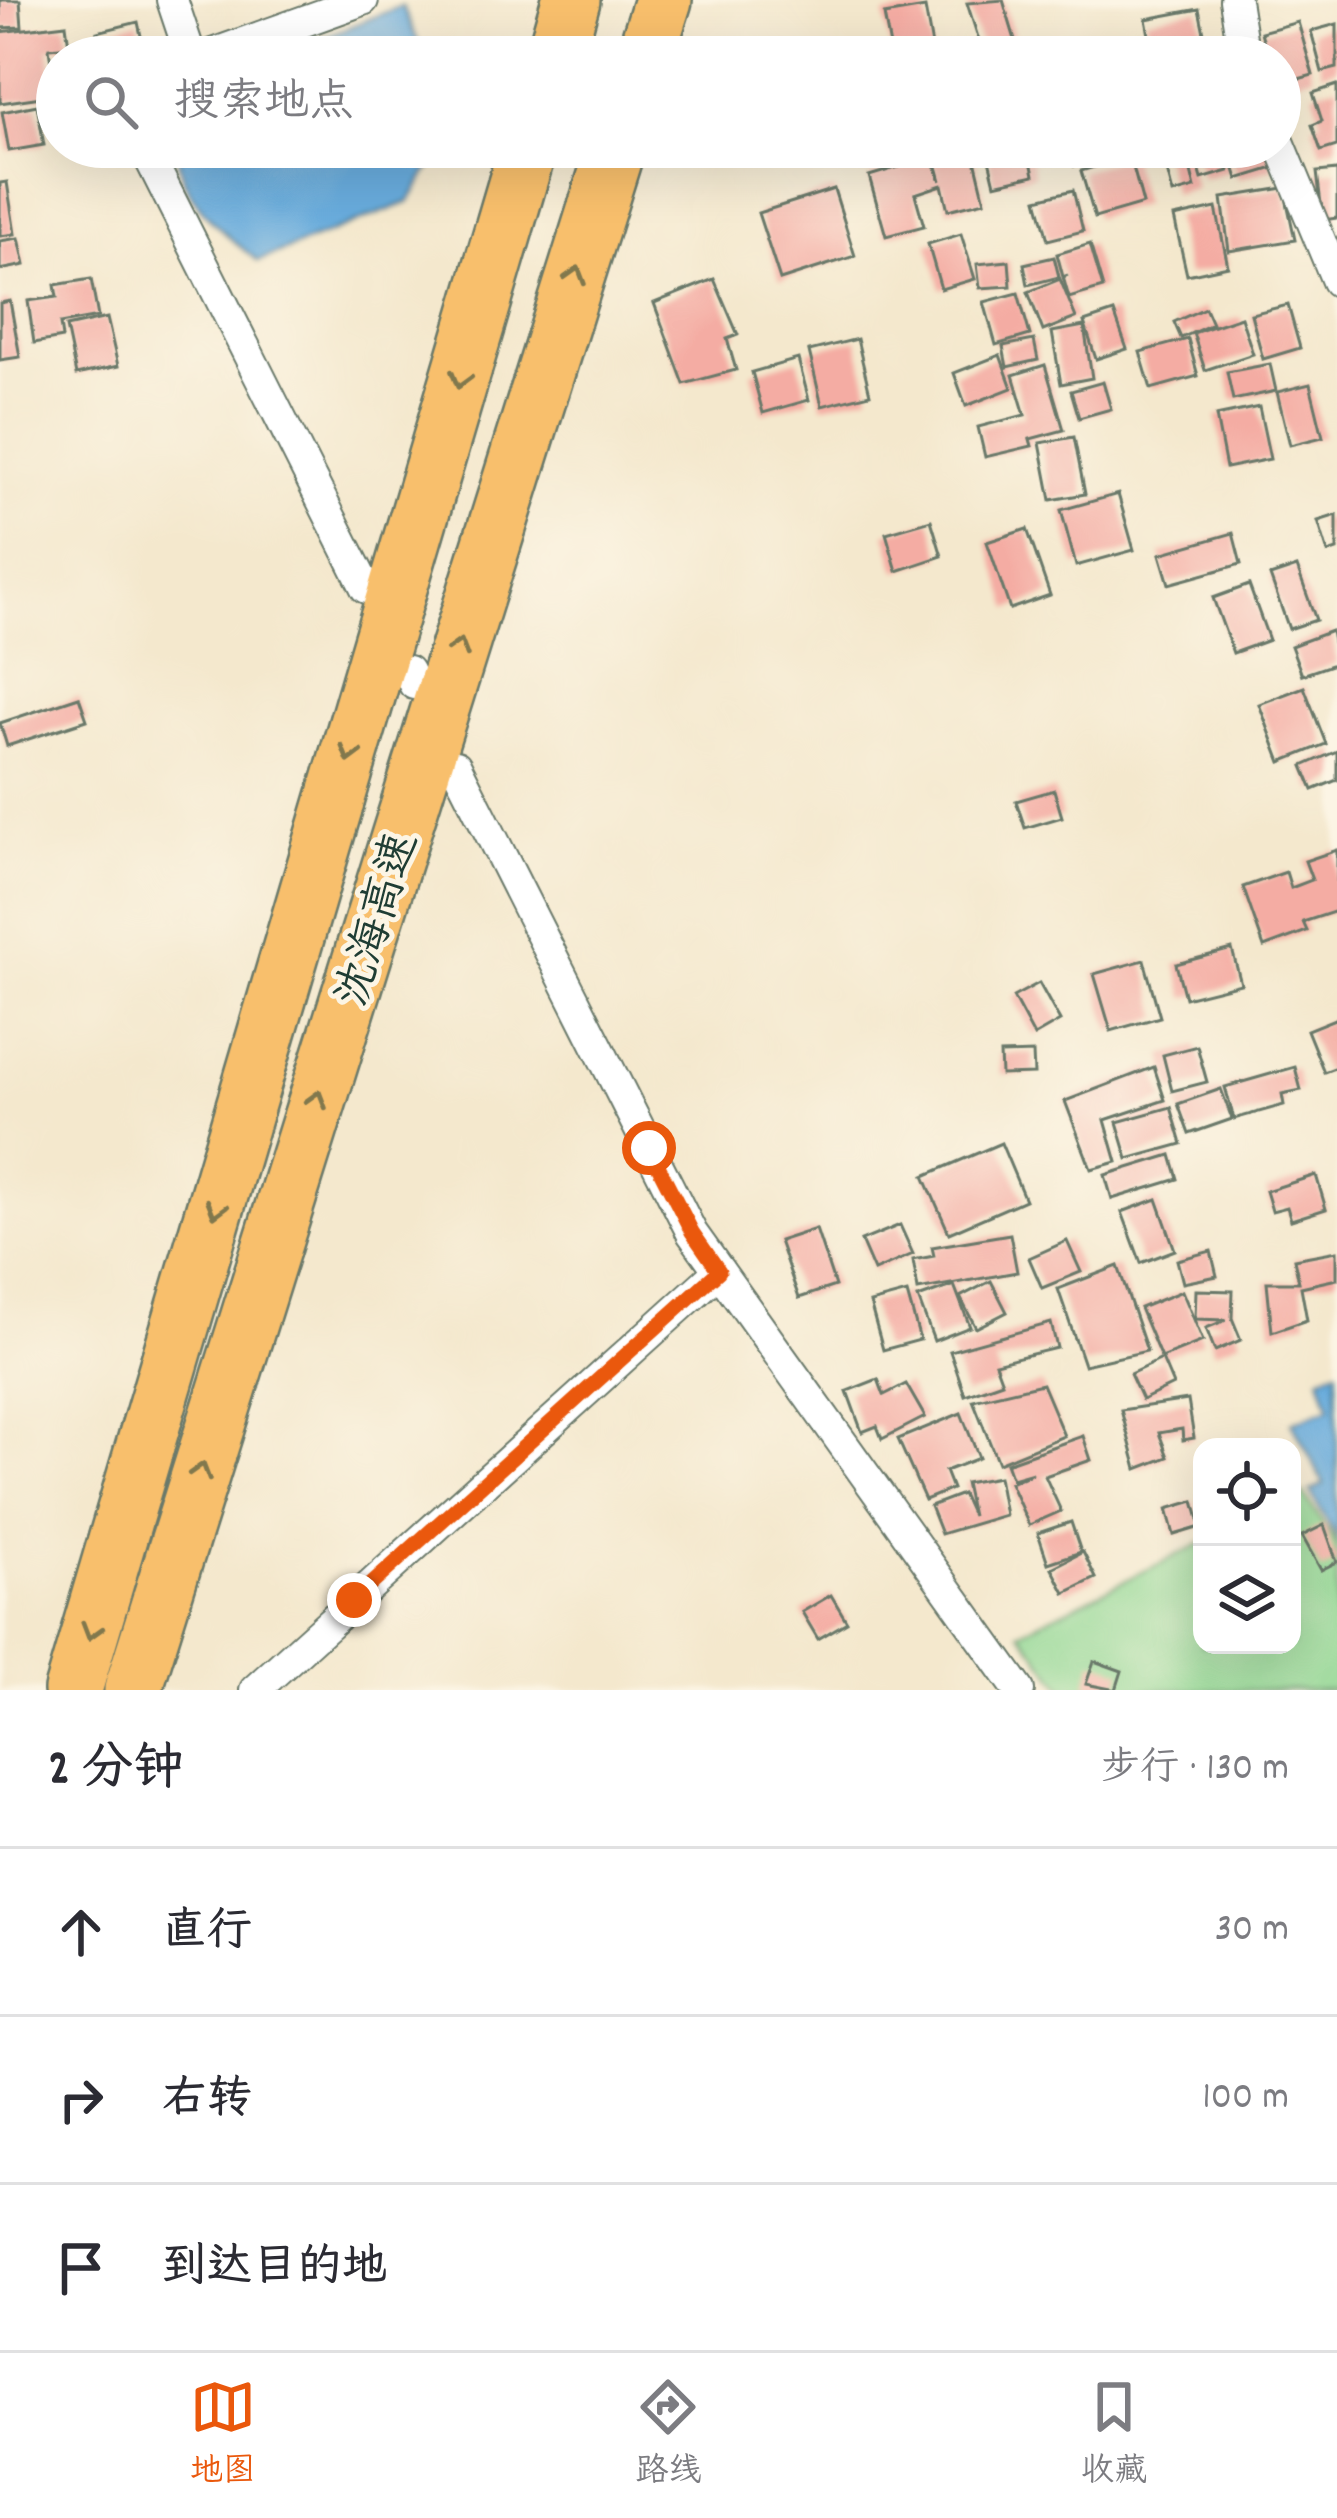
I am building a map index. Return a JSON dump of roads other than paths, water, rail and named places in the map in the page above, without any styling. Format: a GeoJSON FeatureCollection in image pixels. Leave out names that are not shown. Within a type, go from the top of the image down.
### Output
{"type":"FeatureCollection","features":[{"type":"Feature","properties":{"kind":"highway"},"geometry":{"type":"LineString","coordinates":[[561,36],[572,0]]}},
{"type":"Feature","properties":{"kind":"highway"},"geometry":{"type":"LineString","coordinates":[[652,36],[663,0]]}},
{"type":"Feature","properties":{"kind":"highway","name":"沈海高速"},"geometry":{"type":"LineString","coordinates":[[73,1690],[522,168]]}},
{"type":"Feature","properties":{"kind":"highway","name":"沈海高速"},"geometry":{"type":"LineString","coordinates":[[133,1690],[609,168]]}},
{"type":"Feature","properties":{"kind":"street"},"geometry":{"type":"LineString","coordinates":[[172,0],[183,36]]}},
{"type":"Feature","properties":{"kind":"street"},"geometry":{"type":"LineString","coordinates":[[263,36],[363,0]]}},
{"type":"Feature","properties":{"kind":"street"},"geometry":{"type":"LineString","coordinates":[[1235,0],[1241,36]]}},
{"type":"Feature","properties":{"kind":"street"},"geometry":{"type":"LineString","coordinates":[[155,168],[366,588]]}},
{"type":"Feature","properties":{"kind":"street"},"geometry":{"type":"LineString","coordinates":[[1290,168],[1337,281]]}},
{"type":"Feature","properties":{"kind":"street"},"geometry":{"type":"LineString","coordinates":[[456,766],[692,1232],[1019,1690]]}},
{"type":"Feature","properties":{"kind":"street"},"geometry":{"type":"LineString","coordinates":[[255,1690],[719,1271]]}},
{"type":"Feature","properties":{"kind":"water"},"geometry":{"type":"Polygon","coordinates":[[[402,6],[416,36],[326,36],[402,6]]]}},
{"type":"Feature","properties":{"kind":"water"},"geometry":{"type":"Polygon","coordinates":[[[180,168],[430,168],[409,202],[258,261],[204,212],[180,168]]]}},
{"type":"Feature","properties":{"kind":"water"},"geometry":{"type":"Polygon","coordinates":[[[1337,1369],[1337,1538],[1310,1492],[1324,1484],[1292,1422],[1330,1407],[1320,1377],[1337,1369]]]}}]}
